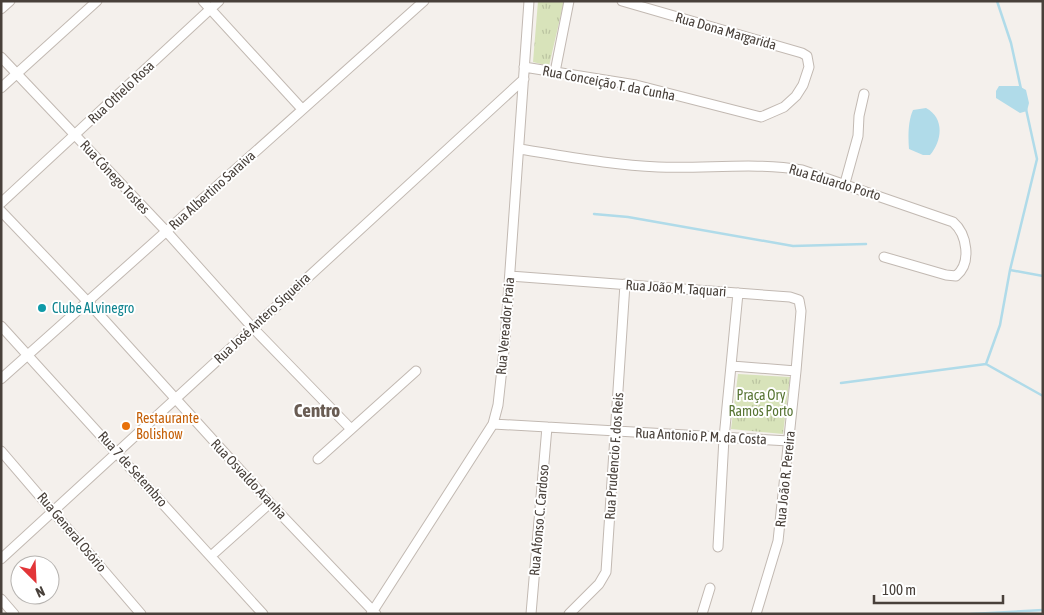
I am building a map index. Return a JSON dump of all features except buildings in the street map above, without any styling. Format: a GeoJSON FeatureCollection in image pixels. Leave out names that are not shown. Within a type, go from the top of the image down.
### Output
{"type":"FeatureCollection","features":[{"type":"Feature","properties":{"kind":"street"},"geometry":{"type":"LineString","coordinates":[[1,9],[10,1]]}},
{"type":"Feature","properties":{"kind":"street"},"geometry":{"type":"LineString","coordinates":[[1,88],[97,1]]}},
{"type":"Feature","properties":{"kind":"street"},"geometry":{"type":"LineString","coordinates":[[203,1],[302,109]]}},
{"type":"Feature","properties":{"kind":"street","name":"Rua Othelo Rosa"},"geometry":{"type":"LineString","coordinates":[[1,203],[219,1]]}},
{"type":"Feature","properties":{"kind":"street","name":"Rua Albertino Saraiva"},"geometry":{"type":"LineString","coordinates":[[1,379],[424,1]]}},
{"type":"Feature","properties":{"kind":"street","name":"Rua Vereador Praia"},"geometry":{"type":"LineString","coordinates":[[373,613],[493,424],[498,405],[510,276],[529,1]]}},
{"type":"Feature","properties":{"kind":"street"},"geometry":{"type":"LineString","coordinates":[[555,72],[569,1]]}},
{"type":"Feature","properties":{"kind":"street","name":"Rua Dona Margarida"},"geometry":{"type":"LineString","coordinates":[[622,1],[807,56],[809,67],[803,86],[796,96],[784,107],[772,114],[761,117],[752,116]]}},
{"type":"Feature","properties":{"kind":"street","name":"Rua Cônego Tostes"},"geometry":{"type":"LineString","coordinates":[[1,57],[166,231],[252,327],[351,429]]}},
{"type":"Feature","properties":{"kind":"street","name":"Rua Conceição T. da Cunha"},"geometry":{"type":"LineString","coordinates":[[524,67],[636,85],[752,116]]}},
{"type":"Feature","properties":{"kind":"street","name":"Rua José Antero Siqueira"},"geometry":{"type":"LineString","coordinates":[[1,559],[524,79]]}},
{"type":"Feature","properties":{"kind":"street"},"geometry":{"type":"LineString","coordinates":[[845,183],[858,136],[859,116],[864,94]]}},
{"type":"Feature","properties":{"kind":"street","name":"Rua Eduardo Porto"},"geometry":{"type":"LineString","coordinates":[[519,149],[606,162],[657,167],[778,166],[802,170],[845,183],[954,222],[964,234],[965,255],[963,268],[956,276],[884,257]]}},
{"type":"Feature","properties":{"kind":"street","name":"Rua Osvaldo Aranha"},"geometry":{"type":"LineString","coordinates":[[1,211],[87,301],[270,503],[373,613]]}},
{"type":"Feature","properties":{"kind":"street","name":"Rua João M. Taquari"},"geometry":{"type":"LineString","coordinates":[[510,276],[797,298],[800,301],[801,311],[797,342]]}},
{"type":"Feature","properties":{"kind":"street","name":"Rua Prudencio F. dos Reis"},"geometry":{"type":"LineString","coordinates":[[569,614],[599,584],[606,572],[625,284]]}},
{"type":"Feature","properties":{"kind":"street"},"geometry":{"type":"LineString","coordinates":[[718,547],[724,438],[738,293]]}},
{"type":"Feature","properties":{"kind":"street","name":"Rua 7 de Setembro"},"geometry":{"type":"LineString","coordinates":[[1,326],[117,451],[263,614]]}},
{"type":"Feature","properties":{"kind":"street","name":"Rua João R. Pereira"},"geometry":{"type":"LineString","coordinates":[[756,614],[778,541],[796,372],[797,342]]}},
{"type":"Feature","properties":{"kind":"street"},"geometry":{"type":"LineString","coordinates":[[732,366],[796,372]]}},
{"type":"Feature","properties":{"kind":"street"},"geometry":{"type":"LineString","coordinates":[[318,459],[416,372]]}},
{"type":"Feature","properties":{"kind":"street","name":"Rua Antonio P. M. da Costa"},"geometry":{"type":"LineString","coordinates":[[493,424],[789,441]]}},
{"type":"Feature","properties":{"kind":"street","name":"Rua Afonso C. Cardoso"},"geometry":{"type":"LineString","coordinates":[[531,614],[547,427]]}},
{"type":"Feature","properties":{"kind":"street","name":"Rua General Osório"},"geometry":{"type":"LineString","coordinates":[[1,451],[141,614]]}},
{"type":"Feature","properties":{"kind":"street"},"geometry":{"type":"LineString","coordinates":[[211,556],[270,503]]}},
{"type":"Feature","properties":{"kind":"street"},"geometry":{"type":"LineString","coordinates":[[702,614],[710,588]]}},
{"type":"Feature","properties":{"kind":"street"},"geometry":{"type":"LineString","coordinates":[[1,599],[14,614]]}},
{"type":"Feature","properties":{"kind":"green space"},"geometry":{"type":"Polygon","coordinates":[[[538,1],[564,1],[549,66],[533,62],[538,1]]]}},
{"type":"Feature","properties":{"kind":"green space","name":"Praça Ory Ramos Porto"},"geometry":{"type":"Polygon","coordinates":[[[738,374],[790,377],[783,434],[731,429],[738,374]]]}},
{"type":"Feature","properties":{"kind":"water"},"geometry":{"type":"Polygon","coordinates":[[[999,86],[1019,86],[1026,90],[1029,103],[1027,111],[1020,113],[996,98],[996,91],[999,86]]]}},
{"type":"Feature","properties":{"kind":"water"},"geometry":{"type":"Polygon","coordinates":[[[926,108],[936,118],[940,130],[937,143],[930,155],[923,155],[909,149],[911,114],[913,110],[926,108]]]}},
{"type":"Feature","properties":{"kind":"waterway"},"geometry":{"type":"LineString","coordinates":[[997,1],[1011,43],[1021,89]]}},
{"type":"Feature","properties":{"kind":"waterway"},"geometry":{"type":"LineString","coordinates":[[986,364],[1000,325],[1010,270],[1037,159],[1026,109]]}},
{"type":"Feature","properties":{"kind":"waterway"},"geometry":{"type":"LineString","coordinates":[[594,214],[628,217],[793,246],[866,244]]}},
{"type":"Feature","properties":{"kind":"waterway"},"geometry":{"type":"LineString","coordinates":[[1010,270],[1043,276]]}},
{"type":"Feature","properties":{"kind":"waterway"},"geometry":{"type":"LineString","coordinates":[[841,383],[986,364],[1043,396]]}},
{"type":"Feature","properties":{"kind":"waterway"},"geometry":{"type":"LineString","coordinates":[[971,614],[1043,610]]}},
{"type":"Feature","properties":{"kind":"place","name":"Clube ALvinegro"},"geometry":{"type":"Point","coordinates":[42,308]}},
{"type":"Feature","properties":{"kind":"place","name":"Restaurante Bolishow"},"geometry":{"type":"Point","coordinates":[126,426]}},
{"type":"Feature","properties":{"kind":"district","name":"Centro"},"geometry":{"type":"Point","coordinates":[317,410]}}]}
